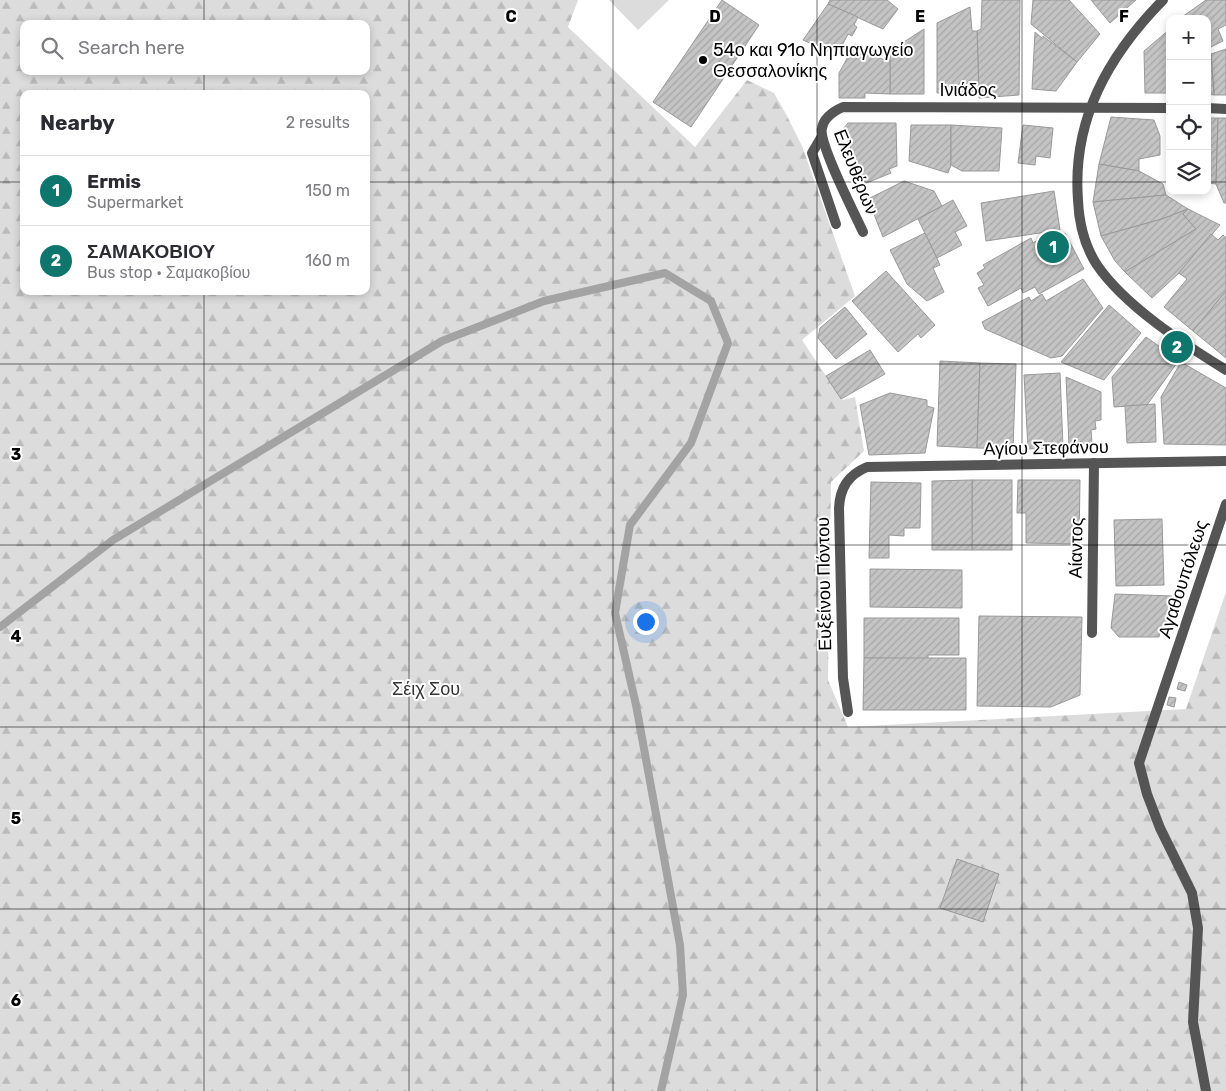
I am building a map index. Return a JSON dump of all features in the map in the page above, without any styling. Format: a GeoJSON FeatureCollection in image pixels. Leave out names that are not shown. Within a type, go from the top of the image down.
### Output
{"type":"FeatureCollection","features":[{"type":"Feature","properties":{"kind":"street"},"geometry":{"type":"LineString","coordinates":[[1162,0],[1131,36],[1090,106],[1082,131],[1076,178],[1082,231],[1096,263],[1128,300],[1226,370]]}},
{"type":"Feature","properties":{"kind":"street","name":"Ινιάδος"},"geometry":{"type":"LineString","coordinates":[[847,106],[1166,108]]}},
{"type":"Feature","properties":{"kind":"street","name":"Ελευθέρων"},"geometry":{"type":"LineString","coordinates":[[847,106],[827,117],[822,126],[822,136],[863,232]]}},
{"type":"Feature","properties":{"kind":"street"},"geometry":{"type":"LineString","coordinates":[[1211,108],[1226,109]]}},
{"type":"Feature","properties":{"kind":"street"},"geometry":{"type":"LineString","coordinates":[[822,136],[812,153],[836,224]]}},
{"type":"Feature","properties":{"kind":"street","name":"Αγίου Στεφάνου"},"geometry":{"type":"LineString","coordinates":[[867,467],[1226,461]]}},
{"type":"Feature","properties":{"kind":"street","name":"Αίαντος"},"geometry":{"type":"LineString","coordinates":[[1092,633],[1094,463]]}},
{"type":"Feature","properties":{"kind":"street","name":"Ευξείνου Πόντου"},"geometry":{"type":"LineString","coordinates":[[848,712],[843,678],[840,499],[848,479],[855,472],[867,467]]}},
{"type":"Feature","properties":{"kind":"street","name":"Αγαθουπόλεως"},"geometry":{"type":"LineString","coordinates":[[1206,1091],[1193,1022],[1198,928],[1192,893],[1160,828],[1147,794],[1139,763],[1226,504]]}},
{"type":"Feature","properties":{"kind":"green space","name":"Σέιχ Σου"},"geometry":{"type":"Polygon","coordinates":[[[0,0],[578,0],[568,27],[695,147],[747,80],[774,93],[802,146],[855,296],[802,340],[842,400],[855,397],[864,451],[831,482],[828,680],[848,727],[1186,709],[1226,592],[1226,1091],[0,1091],[0,0]]]}},
{"type":"Feature","properties":{"kind":"green space"},"geometry":{"type":"Polygon","coordinates":[[[609,0],[669,0],[638,30],[609,0]]]}},
{"type":"Feature","properties":{"kind":"building"},"geometry":{"type":"Polygon","coordinates":[[[722,0],[759,25],[691,127],[653,102],[722,0]]]}},
{"type":"Feature","properties":{"kind":"building"},"geometry":{"type":"Polygon","coordinates":[[[830,0],[887,0],[898,9],[883,29],[828,4],[830,0]]]}},
{"type":"Feature","properties":{"kind":"building"},"geometry":{"type":"Polygon","coordinates":[[[982,0],[1020,0],[1019,95],[979,98],[977,31],[981,29],[982,0]]]}},
{"type":"Feature","properties":{"kind":"building"},"geometry":{"type":"Polygon","coordinates":[[[1033,0],[1069,0],[1100,34],[1077,62],[1031,24],[1033,0]]]}},
{"type":"Feature","properties":{"kind":"building"},"geometry":{"type":"Polygon","coordinates":[[[1091,0],[1136,0],[1110,23],[1091,0]]]}},
{"type":"Feature","properties":{"kind":"building"},"geometry":{"type":"Polygon","coordinates":[[[1206,0],[1226,0],[1226,25],[1218,29],[1223,41],[1211,47],[1211,15],[1185,15],[1206,0]]]}},
{"type":"Feature","properties":{"kind":"building"},"geometry":{"type":"Polygon","coordinates":[[[828,4],[858,17],[854,25],[857,27],[852,36],[848,34],[837,55],[803,40],[828,4]]]}},
{"type":"Feature","properties":{"kind":"building"},"geometry":{"type":"Polygon","coordinates":[[[970,7],[972,31],[977,31],[979,91],[937,93],[937,23],[970,7]]]}},
{"type":"Feature","properties":{"kind":"building"},"geometry":{"type":"Polygon","coordinates":[[[924,29],[924,94],[890,94],[890,51],[924,29]]]}},
{"type":"Feature","properties":{"kind":"building"},"geometry":{"type":"Polygon","coordinates":[[[1035,32],[1077,62],[1056,91],[1032,89],[1035,32]]]}},
{"type":"Feature","properties":{"kind":"building"},"geometry":{"type":"Polygon","coordinates":[[[1166,32],[1166,93],[1145,93],[1144,51],[1166,32]]]}},
{"type":"Feature","properties":{"kind":"building"},"geometry":{"type":"Polygon","coordinates":[[[855,44],[884,60],[890,60],[890,94],[865,93],[865,98],[839,98],[839,73],[855,44]]]}},
{"type":"Feature","properties":{"kind":"building"},"geometry":{"type":"Polygon","coordinates":[[[1226,49],[1226,95],[1214,95],[1211,54],[1226,49]]]}},
{"type":"Feature","properties":{"kind":"building"},"geometry":{"type":"Polygon","coordinates":[[[1211,54],[1214,95],[1211,95],[1211,54]]]}},
{"type":"Feature","properties":{"kind":"building"},"geometry":{"type":"Polygon","coordinates":[[[1111,117],[1154,120],[1160,136],[1160,155],[1139,159],[1139,171],[1099,164],[1111,117]]]}},
{"type":"Feature","properties":{"kind":"building"},"geometry":{"type":"Polygon","coordinates":[[[1211,118],[1218,118],[1216,184],[1211,183],[1211,118]]]}},
{"type":"Feature","properties":{"kind":"building"},"geometry":{"type":"Polygon","coordinates":[[[1218,118],[1226,118],[1226,203],[1224,203],[1216,184],[1218,118]]]}},
{"type":"Feature","properties":{"kind":"building"},"geometry":{"type":"Polygon","coordinates":[[[848,123],[896,123],[897,166],[889,169],[891,173],[864,184],[843,129],[848,123]]]}},
{"type":"Feature","properties":{"kind":"building"},"geometry":{"type":"Polygon","coordinates":[[[911,125],[951,125],[951,165],[948,173],[909,161],[911,125]]]}},
{"type":"Feature","properties":{"kind":"building"},"geometry":{"type":"Polygon","coordinates":[[[951,125],[1002,128],[999,171],[962,171],[951,165],[951,125]]]}},
{"type":"Feature","properties":{"kind":"building"},"geometry":{"type":"Polygon","coordinates":[[[1023,125],[1053,128],[1050,158],[1036,156],[1035,165],[1018,163],[1023,125]]]}},
{"type":"Feature","properties":{"kind":"building"},"geometry":{"type":"Polygon","coordinates":[[[1099,164],[1139,171],[1163,184],[1166,195],[1093,202],[1099,164]]]}},
{"type":"Feature","properties":{"kind":"building"},"geometry":{"type":"Polygon","coordinates":[[[904,181],[934,191],[942,206],[883,237],[868,199],[904,181]]]}},
{"type":"Feature","properties":{"kind":"building"},"geometry":{"type":"Polygon","coordinates":[[[1054,191],[1060,230],[986,241],[981,203],[1054,191]]]}},
{"type":"Feature","properties":{"kind":"building"},"geometry":{"type":"Polygon","coordinates":[[[1166,195],[1188,209],[1162,219],[1101,236],[1093,202],[1166,195]]]}},
{"type":"Feature","properties":{"kind":"building"},"geometry":{"type":"Polygon","coordinates":[[[953,200],[967,226],[955,232],[962,245],[937,258],[918,219],[953,200]]]}},
{"type":"Feature","properties":{"kind":"building"},"geometry":{"type":"Polygon","coordinates":[[[1188,209],[1183,214],[1196,229],[1125,272],[1115,261],[1101,236],[1162,219],[1188,209]]]}},
{"type":"Feature","properties":{"kind":"building"},"geometry":{"type":"Polygon","coordinates":[[[1188,209],[1220,225],[1179,273],[1152,298],[1125,272],[1196,229],[1183,214],[1188,209]]]}},
{"type":"Feature","properties":{"kind":"building"},"geometry":{"type":"Polygon","coordinates":[[[925,233],[940,265],[933,268],[944,292],[927,301],[907,284],[890,250],[925,233]]]}},
{"type":"Feature","properties":{"kind":"building"},"geometry":{"type":"Polygon","coordinates":[[[1065,233],[1084,269],[1039,294],[1035,287],[1023,293],[1021,288],[988,306],[978,288],[984,285],[977,273],[985,268],[983,265],[1031,238],[1033,243],[1043,237],[1046,244],[1065,233]]]}},
{"type":"Feature","properties":{"kind":"building"},"geometry":{"type":"Polygon","coordinates":[[[1211,234],[1218,240],[1223,235],[1226,238],[1226,291],[1193,331],[1164,307],[1187,279],[1179,273],[1211,234]]]}},
{"type":"Feature","properties":{"kind":"building"},"geometry":{"type":"Polygon","coordinates":[[[886,271],[935,325],[921,338],[918,334],[898,352],[852,301],[886,271]]]}},
{"type":"Feature","properties":{"kind":"building"},"geometry":{"type":"Polygon","coordinates":[[[1083,279],[1103,308],[1062,356],[1051,358],[985,329],[982,322],[1029,297],[1031,301],[1042,294],[1046,301],[1083,279]]]}},
{"type":"Feature","properties":{"kind":"building"},"geometry":{"type":"Polygon","coordinates":[[[1226,291],[1226,358],[1193,331],[1226,291]]]}},
{"type":"Feature","properties":{"kind":"building"},"geometry":{"type":"Polygon","coordinates":[[[1109,305],[1141,333],[1104,380],[1061,362],[1109,305]]]}},
{"type":"Feature","properties":{"kind":"building"},"geometry":{"type":"Polygon","coordinates":[[[845,307],[867,334],[836,359],[818,338],[820,328],[845,307]]]}},
{"type":"Feature","properties":{"kind":"building"},"geometry":{"type":"Polygon","coordinates":[[[1146,337],[1179,360],[1147,405],[1114,407],[1112,377],[1146,337]]]}},
{"type":"Feature","properties":{"kind":"building"},"geometry":{"type":"Polygon","coordinates":[[[870,350],[885,374],[841,399],[826,376],[870,350]]]}},
{"type":"Feature","properties":{"kind":"building"},"geometry":{"type":"Polygon","coordinates":[[[940,361],[980,363],[977,448],[937,446],[940,361]]]}},
{"type":"Feature","properties":{"kind":"building"},"geometry":{"type":"Polygon","coordinates":[[[1181,362],[1226,388],[1226,445],[1164,444],[1161,397],[1181,362]]]}},
{"type":"Feature","properties":{"kind":"building"},"geometry":{"type":"Polygon","coordinates":[[[980,363],[1016,364],[1013,449],[977,448],[980,363]]]}},
{"type":"Feature","properties":{"kind":"building"},"geometry":{"type":"Polygon","coordinates":[[[1060,373],[1063,447],[1028,449],[1024,375],[1060,373]]]}},
{"type":"Feature","properties":{"kind":"building"},"geometry":{"type":"Polygon","coordinates":[[[1066,377],[1101,392],[1101,420],[1095,421],[1096,429],[1091,430],[1092,443],[1069,446],[1066,377]]]}},
{"type":"Feature","properties":{"kind":"building"},"geometry":{"type":"Polygon","coordinates":[[[890,393],[927,400],[927,406],[934,408],[925,453],[869,455],[860,405],[890,393]]]}},
{"type":"Feature","properties":{"kind":"building"},"geometry":{"type":"Polygon","coordinates":[[[1155,404],[1156,442],[1127,443],[1125,406],[1155,404]]]}},
{"type":"Feature","properties":{"kind":"building"},"geometry":{"type":"Polygon","coordinates":[[[972,480],[1012,480],[1012,550],[972,550],[972,480]]]}},
{"type":"Feature","properties":{"kind":"building"},"geometry":{"type":"Polygon","coordinates":[[[972,480],[972,550],[932,550],[932,481],[972,480]]]}},
{"type":"Feature","properties":{"kind":"building"},"geometry":{"type":"Polygon","coordinates":[[[1018,480],[1080,480],[1079,544],[1026,543],[1026,513],[1017,513],[1018,480]]]}},
{"type":"Feature","properties":{"kind":"building"},"geometry":{"type":"Polygon","coordinates":[[[871,482],[921,483],[920,528],[904,528],[904,536],[889,535],[889,558],[869,558],[871,482]]]}},
{"type":"Feature","properties":{"kind":"building"},"geometry":{"type":"Polygon","coordinates":[[[1162,519],[1164,585],[1116,586],[1114,520],[1162,519]]]}},
{"type":"Feature","properties":{"kind":"building"},"geometry":{"type":"Polygon","coordinates":[[[870,569],[962,570],[962,608],[870,607],[870,569]]]}},
{"type":"Feature","properties":{"kind":"building"},"geometry":{"type":"Polygon","coordinates":[[[1115,594],[1172,596],[1167,632],[1160,632],[1159,637],[1119,637],[1111,628],[1115,594]]]}},
{"type":"Feature","properties":{"kind":"building"},"geometry":{"type":"Polygon","coordinates":[[[979,616],[1082,617],[1080,695],[1051,707],[977,706],[979,616]]]}},
{"type":"Feature","properties":{"kind":"building"},"geometry":{"type":"Polygon","coordinates":[[[864,618],[959,618],[959,655],[928,655],[928,659],[864,658],[864,618]]]}},
{"type":"Feature","properties":{"kind":"building"},"geometry":{"type":"Polygon","coordinates":[[[864,658],[966,658],[966,710],[863,710],[864,658]]]}},
{"type":"Feature","properties":{"kind":"building"},"geometry":{"type":"Polygon","coordinates":[[[1179,682],[1187,685],[1185,691],[1177,689],[1179,682]]]}},
{"type":"Feature","properties":{"kind":"building"},"geometry":{"type":"Polygon","coordinates":[[[1169,697],[1176,698],[1174,707],[1167,705],[1169,697]]]}},
{"type":"Feature","properties":{"kind":"building"},"geometry":{"type":"Polygon","coordinates":[[[957,859],[999,874],[983,922],[940,908],[957,859]]]}},
{"type":"Feature","properties":{"kind":"waterway"},"geometry":{"type":"LineString","coordinates":[[0,627],[113,540],[442,341],[544,301],[665,273],[711,301],[728,343],[691,443],[630,525],[615,613],[636,705],[680,945],[683,995],[661,1091]]}},
{"type":"Feature","properties":{"kind":"place","name":"54ο και 91ο Νηπιαγωγείο Θεσσαλονίκης"},"geometry":{"type":"Point","coordinates":[703,60]}},
{"type":"Feature","properties":{"kind":"place","name":"Ermis"},"geometry":{"type":"Point","coordinates":[1053,247]}},
{"type":"Feature","properties":{"kind":"place","name":"ΣΑΜΑΚΟΒΙΟΥ"},"geometry":{"type":"Point","coordinates":[1177,347]}}]}
